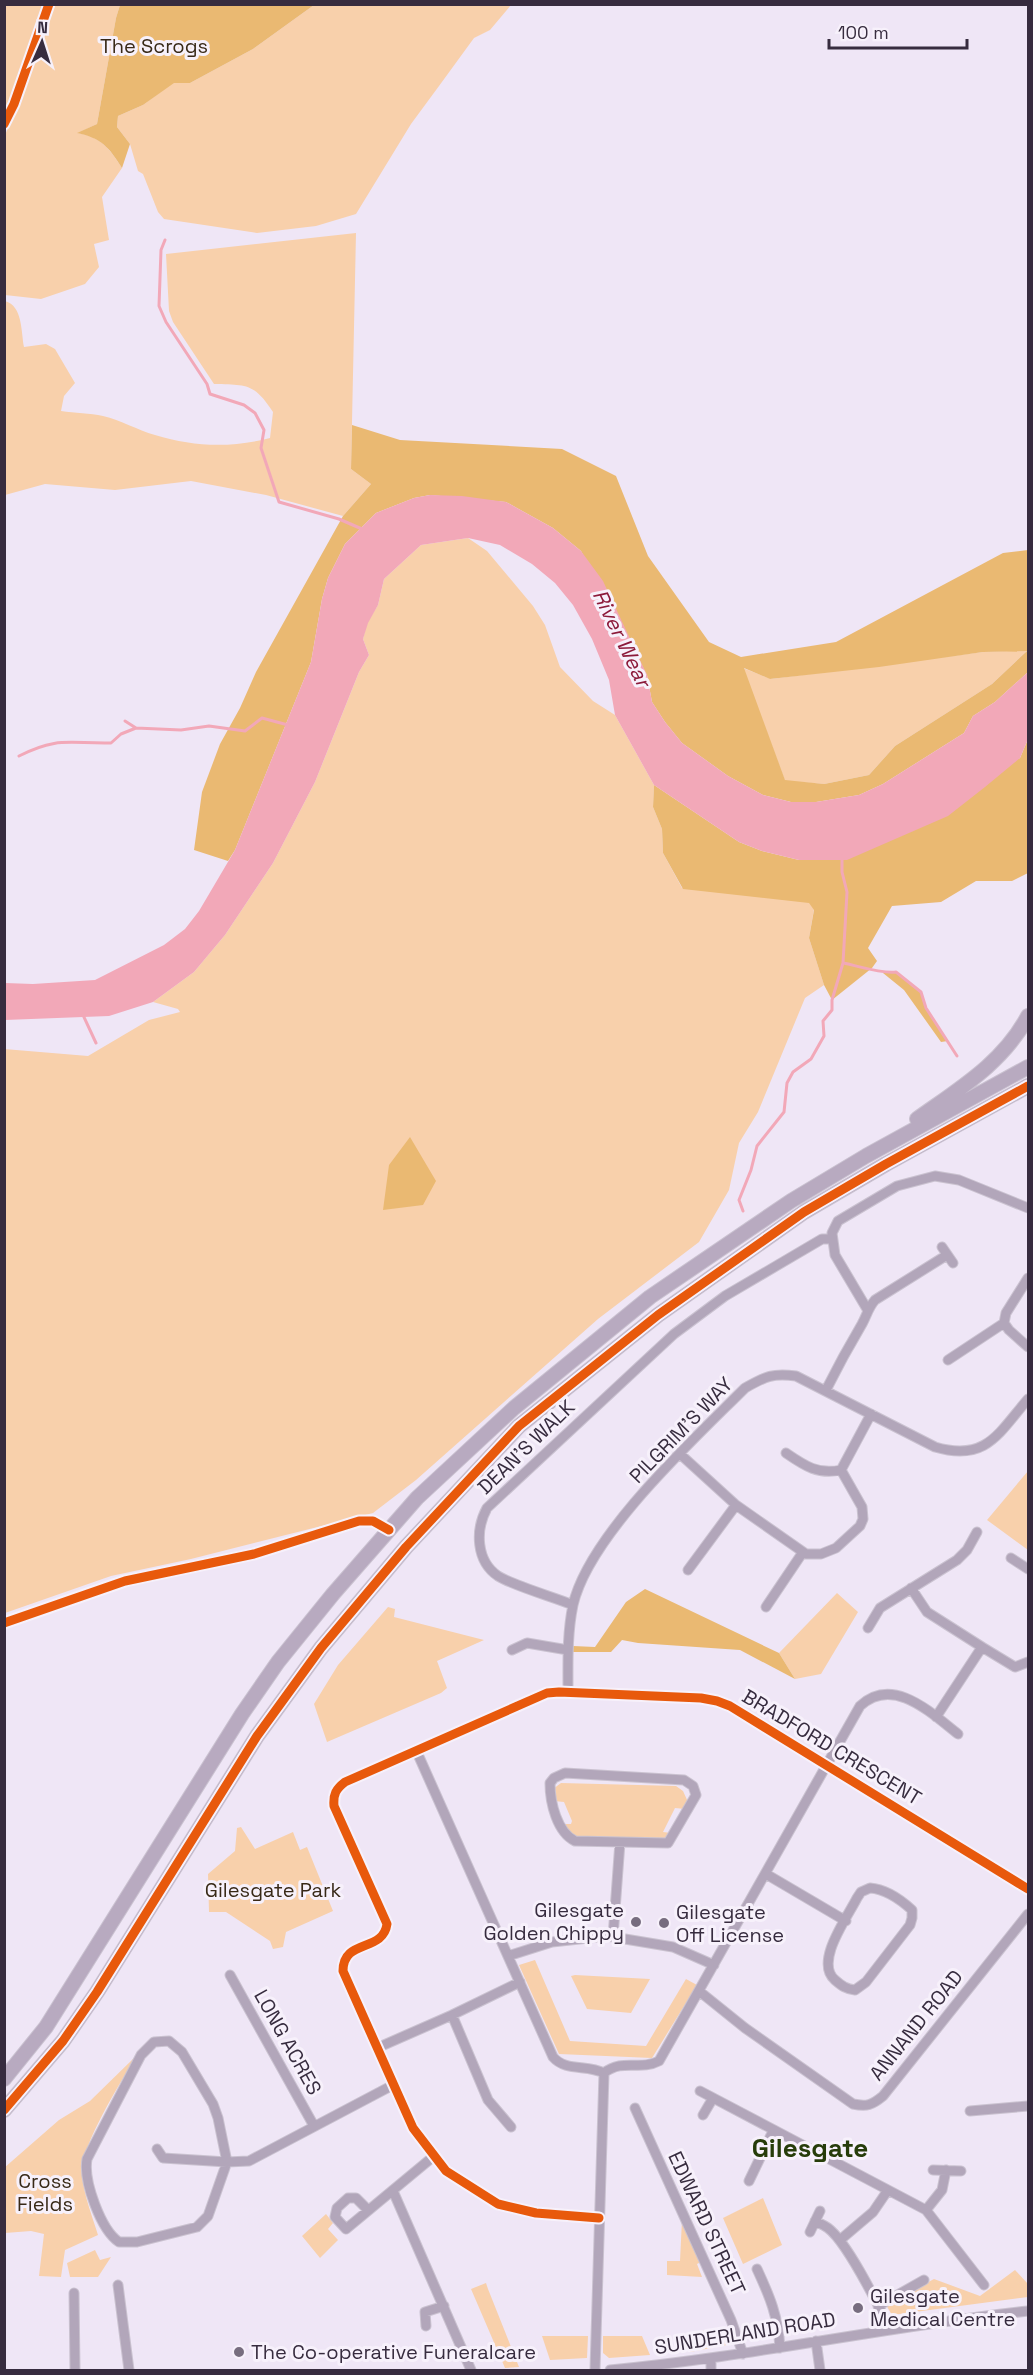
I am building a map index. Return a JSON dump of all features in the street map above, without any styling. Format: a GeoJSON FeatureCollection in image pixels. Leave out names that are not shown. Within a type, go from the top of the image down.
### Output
{"type":"FeatureCollection","features":[{"type":"Feature","properties":{"kind":"highway"},"geometry":{"type":"LineString","coordinates":[[866,1156],[983,1072],[1011,1045],[1029,1016]]}},
{"type":"Feature","properties":{"kind":"highway"},"geometry":{"type":"LineString","coordinates":[[4,2079],[46,2027],[242,1714],[279,1662],[333,1594],[417,1498],[514,1408],[650,1297],[790,1201],[866,1156],[1029,1067]]}},
{"type":"Feature","properties":{"kind":"highway"},"geometry":{"type":"LineString","coordinates":[[4,2110],[63,2041],[97,1992],[257,1736],[321,1648],[414,1539],[519,1426],[658,1315],[804,1212],[1029,1086]]}},
{"type":"Feature","properties":{"kind":"highway"},"geometry":{"type":"LineString","coordinates":[[967,1119],[1029,1095]]}},
{"type":"Feature","properties":{"kind":"street"},"geometry":{"type":"LineString","coordinates":[[867,1309],[835,1255],[832,1233],[838,1221],[897,1186],[935,1176],[959,1180],[1029,1208]]}},
{"type":"Feature","properties":{"kind":"street","name":"DEAN'S WALK"},"geometry":{"type":"LineString","coordinates":[[573,1605],[499,1577],[489,1568],[480,1548],[478,1533],[481,1518],[487,1508],[674,1334],[735,1290],[822,1239],[832,1239]]}},
{"type":"Feature","properties":{"kind":"street"},"geometry":{"type":"LineString","coordinates":[[826,1390],[863,1322],[867,1309],[875,1300],[947,1255]]}},
{"type":"Feature","properties":{"kind":"street"},"geometry":{"type":"LineString","coordinates":[[948,1360],[1004,1323],[1006,1313],[1029,1278]]}},
{"type":"Feature","properties":{"kind":"street"},"geometry":{"type":"LineString","coordinates":[[1004,1323],[1029,1347]]}},
{"type":"Feature","properties":{"kind":"street","name":"PILGRIM'S WAY"},"geometry":{"type":"LineString","coordinates":[[568,1692],[568,1650],[573,1605],[584,1578],[615,1527],[680,1454],[745,1388],[766,1376],[778,1373],[796,1376],[935,1447],[953,1452],[979,1449],[992,1441],[1029,1400]]}},
{"type":"Feature","properties":{"kind":"street"},"geometry":{"type":"LineString","coordinates":[[842,1470],[871,1414]]}},
{"type":"Feature","properties":{"kind":"street"},"geometry":{"type":"LineString","coordinates":[[786,1453],[814,1470],[823,1472],[842,1470]]}},
{"type":"Feature","properties":{"kind":"street"},"geometry":{"type":"LineString","coordinates":[[680,1454],[736,1505],[802,1552],[821,1554],[844,1542],[860,1526],[863,1519],[862,1507],[842,1470]]}},
{"type":"Feature","properties":{"kind":"street"},"geometry":{"type":"LineString","coordinates":[[688,1570],[736,1505]]}},
{"type":"Feature","properties":{"kind":"street"},"geometry":{"type":"LineString","coordinates":[[868,1628],[880,1608],[957,1560],[967,1550],[977,1532]]}},
{"type":"Feature","properties":{"kind":"street"},"geometry":{"type":"LineString","coordinates":[[766,1607],[802,1552]]}},
{"type":"Feature","properties":{"kind":"street"},"geometry":{"type":"LineString","coordinates":[[1011,1558],[1029,1569]]}},
{"type":"Feature","properties":{"kind":"street"},"geometry":{"type":"LineString","coordinates":[[911,1588],[927,1612],[982,1647],[1015,1667],[1029,1662]]}},
{"type":"Feature","properties":{"kind":"street"},"geometry":{"type":"LineString","coordinates":[[512,1650],[527,1643],[568,1650]]}},
{"type":"Feature","properties":{"kind":"street"},"geometry":{"type":"LineString","coordinates":[[936,1717],[982,1647]]}},
{"type":"Feature","properties":{"kind":"street","name":"BRADFORD CRESCENT"},"geometry":{"type":"LineString","coordinates":[[377,2048],[349,1987],[343,1965],[347,1954],[379,1940],[386,1931],[387,1924],[334,1806],[334,1792],[345,1782],[547,1693],[568,1692],[717,1701],[730,1706],[1029,1889]]}},
{"type":"Feature","properties":{"kind":"street","name":"BRADFORD CRESCENT"},"geometry":{"type":"LineString","coordinates":[[826,1763],[860,1706],[868,1698],[894,1694],[907,1697],[958,1734]]}},
{"type":"Feature","properties":{"kind":"street"},"geometry":{"type":"LineString","coordinates":[[416,1750],[548,2048],[559,2064],[568,2067],[595,2068],[604,2073]]}},
{"type":"Feature","properties":{"kind":"street"},"geometry":{"type":"LineString","coordinates":[[604,2073],[617,2065],[650,2066],[659,2061],[766,1874],[826,1763]]}},
{"type":"Feature","properties":{"kind":"street"},"geometry":{"type":"LineString","coordinates":[[565,1773],[675,1779],[684,1780],[693,1786],[696,1795],[668,1843],[620,1842],[575,1841],[566,1837],[551,1799],[550,1783],[554,1778],[565,1773]]}},
{"type":"Feature","properties":{"kind":"street"},"geometry":{"type":"LineString","coordinates":[[613,1937],[620,1842]]}},
{"type":"Feature","properties":{"kind":"street"},"geometry":{"type":"LineString","coordinates":[[766,1874],[846,1921]]}},
{"type":"Feature","properties":{"kind":"street"},"geometry":{"type":"LineString","coordinates":[[870,1888],[881,1889],[912,1910],[910,1925],[866,1982],[855,1990],[846,1989],[829,1975],[826,1963],[830,1948],[846,1921],[861,1892],[870,1888]]}},
{"type":"Feature","properties":{"kind":"street","name":"ANNAND ROAD"},"geometry":{"type":"LineString","coordinates":[[699,1991],[745,2028],[853,2104],[866,2107],[874,2104],[883,2096],[1029,1914]]}},
{"type":"Feature","properties":{"kind":"street"},"geometry":{"type":"LineString","coordinates":[[508,1956],[552,1942],[613,1937],[673,1947],[714,1965]]}},
{"type":"Feature","properties":{"kind":"street","name":"LONG ACRES"},"geometry":{"type":"LineString","coordinates":[[230,1975],[314,2126]]}},
{"type":"Feature","properties":{"kind":"street"},"geometry":{"type":"LineString","coordinates":[[520,1982],[377,2048],[413,2128],[446,2171],[498,2204],[536,2212],[599,2217]]}},
{"type":"Feature","properties":{"kind":"street"},"geometry":{"type":"LineString","coordinates":[[452,2015],[488,2100],[511,2127]]}},
{"type":"Feature","properties":{"kind":"street"},"geometry":{"type":"LineString","coordinates":[[161,2040],[169,2041],[182,2052],[213,2104],[227,2162],[212,2206],[203,2223],[191,2230],[127,2244],[119,2242],[108,2231],[86,2176],[87,2159],[141,2055],[148,2046],[161,2040]]}},
{"type":"Feature","properties":{"kind":"street"},"geometry":{"type":"LineString","coordinates":[[595,2370],[604,2073]]}},
{"type":"Feature","properties":{"kind":"street","name":"LONG ACRES"},"geometry":{"type":"LineString","coordinates":[[157,2149],[159,2160],[249,2161],[393,2085]]}},
{"type":"Feature","properties":{"kind":"street"},"geometry":{"type":"LineString","coordinates":[[700,2091],[926,2210],[984,2285]]}},
{"type":"Feature","properties":{"kind":"street"},"geometry":{"type":"LineString","coordinates":[[703,2115],[713,2098]]}},
{"type":"Feature","properties":{"kind":"street"},"geometry":{"type":"LineString","coordinates":[[970,2111],[1029,2106]]}},
{"type":"Feature","properties":{"kind":"street","name":"EDWARD STREET"},"geometry":{"type":"LineString","coordinates":[[635,2108],[731,2320],[743,2354]]}},
{"type":"Feature","properties":{"kind":"street"},"geometry":{"type":"LineString","coordinates":[[749,2181],[773,2131]]}},
{"type":"Feature","properties":{"kind":"street"},"geometry":{"type":"LineString","coordinates":[[368,2210],[434,2156]]}},
{"type":"Feature","properties":{"kind":"street"},"geometry":{"type":"LineString","coordinates":[[746,2158],[757,2163]]}},
{"type":"Feature","properties":{"kind":"street"},"geometry":{"type":"LineString","coordinates":[[933,2170],[961,2171]]}},
{"type":"Feature","properties":{"kind":"street"},"geometry":{"type":"LineString","coordinates":[[926,2210],[942,2190],[946,2170]]}},
{"type":"Feature","properties":{"kind":"street"},"geometry":{"type":"LineString","coordinates":[[840,2240],[873,2212],[888,2190]]}},
{"type":"Feature","properties":{"kind":"street"},"geometry":{"type":"LineString","coordinates":[[393,2191],[471,2370]]}},
{"type":"Feature","properties":{"kind":"street"},"geometry":{"type":"LineString","coordinates":[[810,2232],[820,2211]]}},
{"type":"Feature","properties":{"kind":"street"},"geometry":{"type":"LineString","coordinates":[[815,2221],[828,2228],[840,2240],[890,2329]]}},
{"type":"Feature","properties":{"kind":"street"},"geometry":{"type":"LineString","coordinates":[[757,2269],[774,2305],[780,2348]]}},
{"type":"Feature","properties":{"kind":"street"},"geometry":{"type":"LineString","coordinates":[[878,2306],[924,2280]]}},
{"type":"Feature","properties":{"kind":"street"},"geometry":{"type":"LineString","coordinates":[[118,2285],[129,2370]]}},
{"type":"Feature","properties":{"kind":"street"},"geometry":{"type":"LineString","coordinates":[[74,2293],[75,2370]]}},
{"type":"Feature","properties":{"kind":"street"},"geometry":{"type":"LineString","coordinates":[[426,2326],[426,2312],[444,2306]]}},
{"type":"Feature","properties":{"kind":"street","name":"SUNDERLAND ROAD"},"geometry":{"type":"LineString","coordinates":[[610,2370],[743,2354],[890,2329],[1029,2311]]}},
{"type":"Feature","properties":{"kind":"street"},"geometry":{"type":"LineString","coordinates":[[816,2342],[820,2370]]}},
{"type":"Feature","properties":{"kind":"street"},"geometry":{"type":"LineString","coordinates":[[711,2358],[711,2370]]}},
{"type":"Feature","properties":{"kind":"green space"},"geometry":{"type":"Polygon","coordinates":[[[5,4],[43,5],[11,107],[5,113],[5,4]]]}},
{"type":"Feature","properties":{"kind":"green space","name":"The Scrogs"},"geometry":{"type":"Polygon","coordinates":[[[120,4],[314,5],[253,49],[190,83],[174,83],[143,105],[118,116],[117,127],[130,144],[122,168],[104,144],[77,133],[97,124],[120,4]]]}},
{"type":"Feature","properties":{"kind":"green space"},"geometry":{"type":"Polygon","coordinates":[[[55,5],[120,5],[97,124],[78,133],[99,141],[122,168],[102,197],[109,240],[94,244],[99,267],[85,284],[41,299],[5,295],[4,138],[55,5]]]}},
{"type":"Feature","properties":{"kind":"green space"},"geometry":{"type":"Polygon","coordinates":[[[314,5],[511,5],[490,30],[474,38],[411,124],[356,214],[316,226],[257,233],[164,219],[158,212],[143,174],[138,171],[130,144],[117,127],[118,116],[143,105],[174,82],[190,83],[253,49],[314,5]]]}},
{"type":"Feature","properties":{"kind":"green space"},"geometry":{"type":"Polygon","coordinates":[[[356,233],[351,469],[371,484],[343,516],[266,495],[191,481],[115,490],[45,484],[5,495],[5,301],[15,308],[18,314],[24,347],[46,344],[55,349],[75,383],[64,396],[61,411],[103,416],[148,433],[184,442],[227,445],[255,441],[270,438],[273,412],[255,391],[249,388],[214,384],[173,322],[169,311],[166,254],[356,233]]]}},
{"type":"Feature","properties":{"kind":"green space"},"geometry":{"type":"Polygon","coordinates":[[[352,425],[400,440],[562,449],[616,476],[648,556],[709,642],[741,657],[836,642],[1003,553],[1028,550],[1028,672],[995,702],[973,716],[964,733],[883,784],[859,795],[816,802],[791,802],[763,795],[728,776],[682,743],[665,722],[652,702],[647,675],[581,551],[553,528],[506,502],[430,495],[414,498],[376,513],[345,544],[328,578],[311,662],[235,850],[228,861],[194,850],[202,792],[220,744],[256,672],[343,516],[371,484],[351,469],[352,425]],[[1027,651],[983,652],[879,667],[770,679],[744,668],[785,780],[824,784],[869,775],[895,746],[992,684],[1027,651]]]}},
{"type":"Feature","properties":{"kind":"green space"},"geometry":{"type":"Polygon","coordinates":[[[468,538],[487,551],[533,606],[545,625],[560,667],[593,701],[615,715],[654,785],[653,807],[662,829],[663,853],[682,888],[809,902],[814,909],[809,938],[824,985],[805,998],[758,1112],[739,1143],[729,1190],[699,1242],[598,1319],[416,1480],[373,1513],[191,1559],[111,1576],[5,1613],[4,1049],[88,1056],[149,1020],[180,1012],[178,1009],[153,1002],[194,972],[225,935],[273,863],[315,782],[359,672],[369,655],[363,639],[367,623],[378,605],[384,579],[421,545],[468,538]]]}},
{"type":"Feature","properties":{"kind":"green space"},"geometry":{"type":"Polygon","coordinates":[[[1028,650],[992,684],[895,746],[869,775],[824,784],[785,781],[743,668],[771,679],[983,652],[1028,650]]]}},
{"type":"Feature","properties":{"kind":"green space"},"geometry":{"type":"Polygon","coordinates":[[[1028,739],[1028,873],[1012,881],[976,881],[941,902],[892,906],[868,948],[877,961],[872,968],[832,1000],[824,985],[809,938],[814,910],[809,903],[683,889],[663,853],[662,829],[653,807],[654,785],[739,842],[762,851],[799,860],[1020,758],[1028,739]]]}},
{"type":"Feature","properties":{"kind":"green space"},"geometry":{"type":"Polygon","coordinates":[[[896,972],[921,992],[926,1008],[948,1041],[941,1042],[904,990],[883,973],[896,972]]]}},
{"type":"Feature","properties":{"kind":"green space"},"geometry":{"type":"Polygon","coordinates":[[[410,1137],[436,1181],[423,1205],[383,1210],[389,1165],[410,1137]]]}},
{"type":"Feature","properties":{"kind":"green space"},"geometry":{"type":"Polygon","coordinates":[[[1028,1471],[1028,1550],[987,1520],[1028,1471]]]}},
{"type":"Feature","properties":{"kind":"green space"},"geometry":{"type":"Polygon","coordinates":[[[645,1589],[779,1653],[795,1679],[740,1650],[622,1640],[611,1652],[573,1652],[573,1646],[595,1647],[626,1602],[645,1589]]]}},
{"type":"Feature","properties":{"kind":"green space"},"geometry":{"type":"Polygon","coordinates":[[[837,1593],[858,1612],[821,1674],[795,1679],[779,1653],[837,1593]]]}},
{"type":"Feature","properties":{"kind":"green space"},"geometry":{"type":"Polygon","coordinates":[[[388,1607],[395,1609],[394,1617],[484,1640],[437,1661],[447,1688],[441,1693],[327,1742],[314,1704],[338,1665],[388,1607]]]}},
{"type":"Feature","properties":{"kind":"green space"},"geometry":{"type":"Polygon","coordinates":[[[561,1783],[676,1786],[683,1791],[688,1802],[685,1809],[675,1808],[663,1832],[671,1833],[667,1839],[614,1837],[604,1840],[585,1839],[569,1835],[565,1824],[571,1824],[572,1821],[564,1802],[554,1801],[553,1789],[561,1783]]]}},
{"type":"Feature","properties":{"kind":"green space","name":"Gilesgate Park"},"geometry":{"type":"Polygon","coordinates":[[[241,1827],[255,1849],[293,1832],[300,1850],[307,1847],[333,1911],[286,1932],[283,1947],[273,1949],[270,1941],[226,1912],[209,1912],[208,1874],[235,1851],[237,1828],[241,1827]]]}},
{"type":"Feature","properties":{"kind":"green space"},"geometry":{"type":"Polygon","coordinates":[[[535,1960],[570,2041],[646,2046],[686,1979],[697,1985],[652,2058],[559,2054],[519,1965],[535,1960]]]}},
{"type":"Feature","properties":{"kind":"green space"},"geometry":{"type":"Polygon","coordinates":[[[571,1976],[650,1979],[631,2013],[587,2009],[571,1976]]]}},
{"type":"Feature","properties":{"kind":"green space","name":"Cross Fields"},"geometry":{"type":"Polygon","coordinates":[[[135,2057],[93,2133],[83,2164],[84,2191],[98,2235],[65,2250],[61,2277],[39,2276],[44,2234],[31,2231],[5,2233],[4,2168],[59,2120],[90,2101],[135,2057]]]}},
{"type":"Feature","properties":{"kind":"green space"},"geometry":{"type":"Polygon","coordinates":[[[763,2198],[782,2245],[743,2264],[723,2218],[763,2198]]]}},
{"type":"Feature","properties":{"kind":"green space"},"geometry":{"type":"Polygon","coordinates":[[[326,2214],[333,2223],[328,2229],[338,2240],[320,2258],[302,2236],[326,2214]]]}},
{"type":"Feature","properties":{"kind":"green space"},"geometry":{"type":"Polygon","coordinates":[[[682,2220],[701,2262],[697,2264],[702,2277],[667,2275],[667,2261],[680,2261],[682,2220]]]}},
{"type":"Feature","properties":{"kind":"green space"},"geometry":{"type":"Polygon","coordinates":[[[95,2250],[100,2260],[111,2257],[98,2277],[70,2277],[67,2263],[95,2250]]]}},
{"type":"Feature","properties":{"kind":"green space"},"geometry":{"type":"Polygon","coordinates":[[[1015,2270],[1028,2284],[1028,2297],[892,2315],[886,2305],[934,2279],[980,2296],[1015,2270]]]}},
{"type":"Feature","properties":{"kind":"green space"},"geometry":{"type":"Polygon","coordinates":[[[486,2283],[519,2367],[505,2368],[471,2289],[486,2283]]]}},
{"type":"Feature","properties":{"kind":"green space"},"geometry":{"type":"Polygon","coordinates":[[[731,2327],[737,2343],[690,2352],[688,2333],[731,2327]]]}},
{"type":"Feature","properties":{"kind":"green space"},"geometry":{"type":"Polygon","coordinates":[[[542,2336],[588,2336],[587,2358],[550,2360],[542,2336]]]}},
{"type":"Feature","properties":{"kind":"green space"},"geometry":{"type":"Polygon","coordinates":[[[603,2336],[642,2336],[650,2355],[609,2358],[603,2353],[603,2336]]]}},
{"type":"Feature","properties":{"kind":"water","name":"River Wear"},"geometry":{"type":"Polygon","coordinates":[[[430,495],[462,496],[506,502],[553,528],[581,551],[603,581],[647,675],[652,702],[665,722],[682,743],[728,776],[763,795],[791,802],[816,802],[859,795],[883,784],[964,733],[973,716],[995,702],[1028,672],[1028,739],[1020,758],[948,816],[847,860],[799,860],[762,851],[739,842],[654,785],[615,715],[609,680],[592,639],[573,605],[555,583],[532,564],[500,545],[468,538],[421,545],[384,579],[378,605],[368,623],[363,639],[369,655],[359,672],[315,782],[273,863],[225,935],[194,972],[153,1002],[109,1016],[5,1020],[5,983],[33,984],[95,980],[164,945],[185,929],[199,911],[235,850],[311,662],[328,578],[345,544],[376,513],[414,498],[430,495]]]}},
{"type":"Feature","properties":{"kind":"waterway"},"geometry":{"type":"LineString","coordinates":[[165,240],[161,250],[159,306],[166,322],[207,384],[210,394],[244,405],[255,413],[264,430],[261,448],[279,502],[339,519],[362,529]]}},
{"type":"Feature","properties":{"kind":"waterway"},"geometry":{"type":"LineString","coordinates":[[19,756],[54,743],[111,743],[121,734],[136,728],[181,730],[209,726],[245,731],[262,718],[288,725]]}},
{"type":"Feature","properties":{"kind":"waterway"},"geometry":{"type":"LineString","coordinates":[[125,721],[136,728]]}},
{"type":"Feature","properties":{"kind":"waterway"},"geometry":{"type":"LineString","coordinates":[[743,1211],[739,1200],[751,1170],[757,1146],[784,1112],[787,1083],[793,1072],[811,1059],[824,1036],[823,1021],[832,1010],[832,1000],[843,963],[847,892],[842,872],[842,856]]}},
{"type":"Feature","properties":{"kind":"waterway"},"geometry":{"type":"LineString","coordinates":[[843,963],[877,971],[896,972],[921,992],[926,1008],[957,1056]]}},
{"type":"Feature","properties":{"kind":"waterway"},"geometry":{"type":"LineString","coordinates":[[83,1015],[96,1043]]}},
{"type":"Feature","properties":{"kind":"cycle path"},"geometry":{"type":"LineString","coordinates":[[4,124],[14,104],[49,4]]}},
{"type":"Feature","properties":{"kind":"cycle path"},"geometry":{"type":"LineString","coordinates":[[4,2110],[63,2041],[97,1992],[257,1736],[321,1648],[406,1547],[519,1426],[658,1315],[804,1212],[1028,1086]]}},
{"type":"Feature","properties":{"kind":"cycle path"},"geometry":{"type":"LineString","coordinates":[[4,1623],[125,1581],[254,1554],[359,1521],[373,1521],[389,1530]]}},
{"type":"Feature","properties":{"kind":"cycle path"},"geometry":{"type":"LineString","coordinates":[[599,2218],[536,2213],[498,2204],[446,2171],[413,2128],[343,1971],[349,1954],[378,1939],[384,1933],[387,1924],[334,1806],[336,1792],[345,1782],[547,1693],[701,1698],[730,1706],[1028,1889]]}},
{"type":"Feature","properties":{"kind":"place","name":"Gilesgate Golden Chippy"},"geometry":{"type":"Point","coordinates":[636,1922]}},
{"type":"Feature","properties":{"kind":"place","name":"Gilesgate Off License"},"geometry":{"type":"Point","coordinates":[664,1923]}},
{"type":"Feature","properties":{"kind":"place","name":"Gilesgate Medical Centre"},"geometry":{"type":"Point","coordinates":[858,2308]}},
{"type":"Feature","properties":{"kind":"place","name":"The Co-operative Funeralcare"},"geometry":{"type":"Point","coordinates":[239,2352]}},
{"type":"Feature","properties":{"kind":"district","name":"Gilesgate"},"geometry":{"type":"Point","coordinates":[810,2148]}}]}
